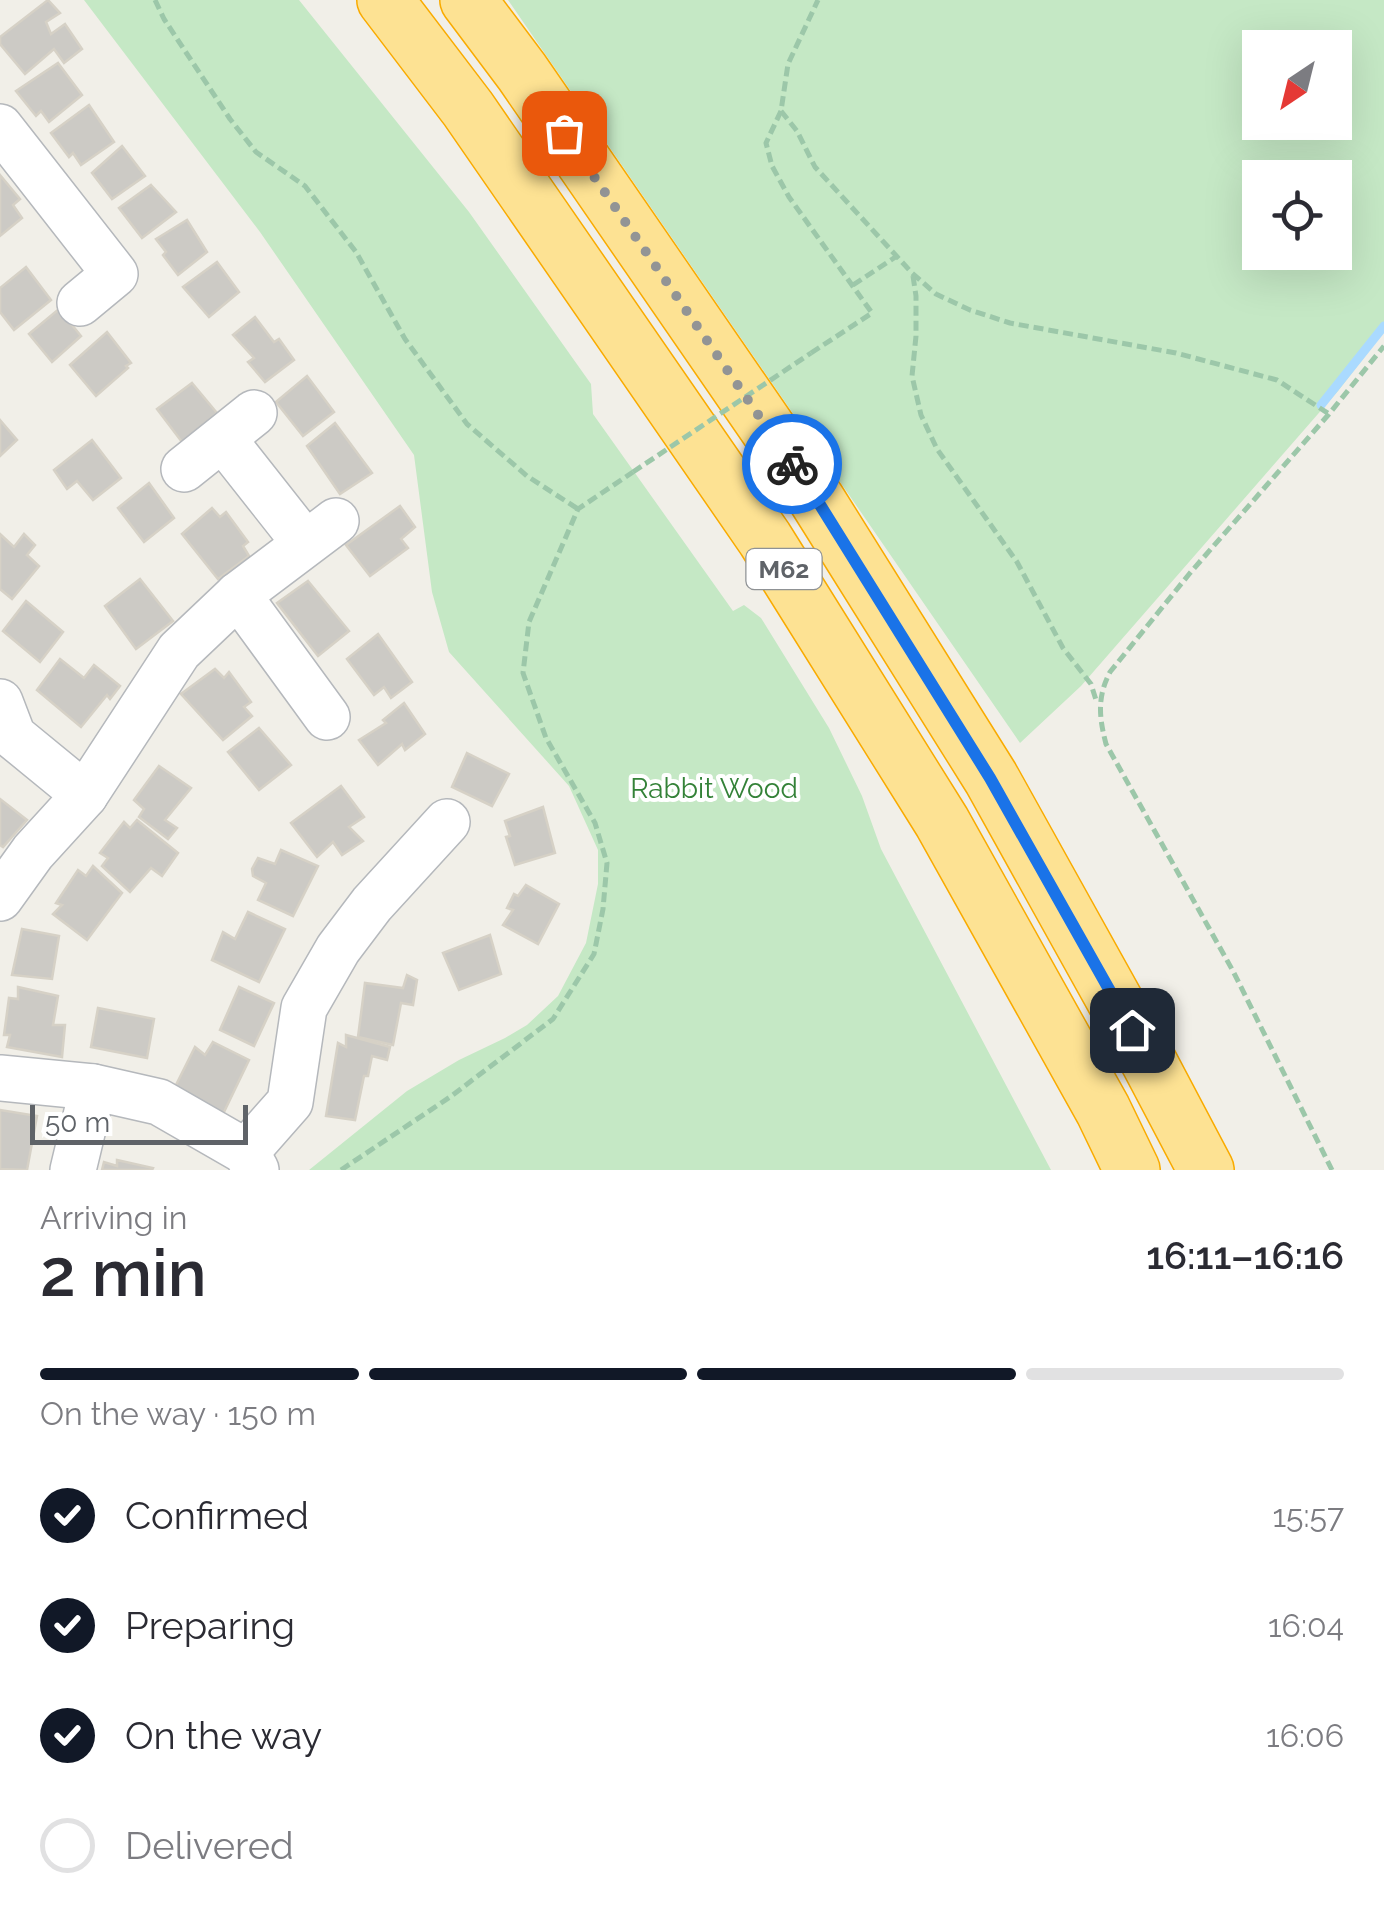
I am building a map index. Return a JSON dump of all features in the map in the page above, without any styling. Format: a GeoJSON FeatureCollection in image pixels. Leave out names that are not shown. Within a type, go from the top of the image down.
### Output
{"type":"FeatureCollection","features":[{"type":"Feature","properties":{"kind":"highway","name":"M62"},"geometry":{"type":"LineString","coordinates":[[385,0],[468,109],[765,539],[942,822],[1094,1094],[1132,1170]]}},
{"type":"Feature","properties":{"kind":"highway","name":"M62"},"geometry":{"type":"LineString","coordinates":[[468,0],[522,72],[817,500],[990,778],[1206,1170]]}},
{"type":"Feature","properties":{"kind":"street"},"geometry":{"type":"LineString","coordinates":[[0,127],[115,274],[80,303]]}},
{"type":"Feature","properties":{"kind":"street"},"geometry":{"type":"LineString","coordinates":[[0,898],[33,852],[85,794],[179,651],[238,595],[321,532],[238,426],[184,470]]}},
{"type":"Feature","properties":{"kind":"street"},"geometry":{"type":"LineString","coordinates":[[238,595],[327,720]]}},
{"type":"Feature","properties":{"kind":"street"},"geometry":{"type":"LineString","coordinates":[[0,702],[13,736],[85,794]]}},
{"type":"Feature","properties":{"kind":"street"},"geometry":{"type":"LineString","coordinates":[[0,1078],[93,1087],[160,1102],[251,1161],[290,1102],[304,1008],[338,949],[372,904],[447,822]]}},
{"type":"Feature","properties":{"kind":"street"},"geometry":{"type":"LineString","coordinates":[[73,1170],[93,1087]]}},
{"type":"Feature","properties":{"kind":"path"},"geometry":{"type":"LineString","coordinates":[[155,0],[230,119],[256,152],[305,186],[356,252],[405,339],[467,424],[527,476],[578,509]]}},
{"type":"Feature","properties":{"kind":"path"},"geometry":{"type":"LineString","coordinates":[[341,1170],[450,1097],[553,1019],[594,954],[607,863],[595,823],[546,738],[523,673],[529,622],[578,509],[872,314],[789,197],[772,166],[766,143],[781,111],[788,64],[818,0]]}},
{"type":"Feature","properties":{"kind":"path"},"geometry":{"type":"LineString","coordinates":[[781,111],[798,131],[816,167],[912,273],[936,294],[1010,323],[1176,353],[1276,380],[1330,414]]}},
{"type":"Feature","properties":{"kind":"path"},"geometry":{"type":"LineString","coordinates":[[852,286],[896,256]]}},
{"type":"Feature","properties":{"kind":"path"},"geometry":{"type":"LineString","coordinates":[[912,273],[916,296],[912,376],[921,415],[937,449],[1017,562],[1063,648],[1091,684],[1106,744],[1232,971],[1332,1170]]}},
{"type":"Feature","properties":{"kind":"path"},"geometry":{"type":"LineString","coordinates":[[1100,710],[1102,687],[1110,672],[1384,346]]}},
{"type":"Feature","properties":{"kind":"green space","name":"Rabbit Wood"},"geometry":{"type":"Polygon","coordinates":[[[84,0],[299,0],[469,212],[591,384],[593,414],[733,611],[744,605],[761,618],[829,728],[862,796],[881,849],[1051,1170],[309,1170],[407,1091],[527,1025],[558,996],[586,943],[598,884],[598,850],[569,786],[449,652],[432,592],[414,455],[260,232],[84,0]]]}},
{"type":"Feature","properties":{"kind":"green space"},"geometry":{"type":"Polygon","coordinates":[[[508,0],[1384,0],[1384,332],[1338,391],[1081,686],[1020,743],[508,0]]]}},
{"type":"Feature","properties":{"kind":"building"},"geometry":{"type":"Polygon","coordinates":[[[48,0],[60,13],[46,22],[51,34],[65,24],[82,49],[64,63],[54,49],[25,74],[0,44],[0,37],[48,0]]]}},
{"type":"Feature","properties":{"kind":"building"},"geometry":{"type":"Polygon","coordinates":[[[58,63],[82,95],[49,122],[41,111],[36,116],[16,91],[58,63]]]}},
{"type":"Feature","properties":{"kind":"building"},"geometry":{"type":"Polygon","coordinates":[[[89,105],[114,142],[81,165],[73,153],[69,157],[51,133],[89,105]]]}},
{"type":"Feature","properties":{"kind":"building"},"geometry":{"type":"Polygon","coordinates":[[[122,146],[145,176],[112,199],[92,173],[122,146]]]}},
{"type":"Feature","properties":{"kind":"building"},"geometry":{"type":"Polygon","coordinates":[[[0,175],[20,199],[13,205],[22,218],[0,236],[0,175]]]}},
{"type":"Feature","properties":{"kind":"building"},"geometry":{"type":"Polygon","coordinates":[[[151,185],[176,212],[142,238],[119,208],[151,185]]]}},
{"type":"Feature","properties":{"kind":"building"},"geometry":{"type":"Polygon","coordinates":[[[187,220],[207,252],[178,275],[156,239],[187,220]]]}},
{"type":"Feature","properties":{"kind":"building"},"geometry":{"type":"Polygon","coordinates":[[[217,262],[239,292],[209,317],[183,287],[217,262]]]}},
{"type":"Feature","properties":{"kind":"building"},"geometry":{"type":"Polygon","coordinates":[[[26,267],[51,300],[14,330],[0,312],[0,288],[26,267]]]}},
{"type":"Feature","properties":{"kind":"building"},"geometry":{"type":"Polygon","coordinates":[[[59,309],[81,336],[52,362],[29,334],[59,309]]]}},
{"type":"Feature","properties":{"kind":"building"},"geometry":{"type":"Polygon","coordinates":[[[255,317],[294,360],[265,382],[248,362],[254,358],[233,335],[255,317]]]}},
{"type":"Feature","properties":{"kind":"building"},"geometry":{"type":"Polygon","coordinates":[[[107,332],[131,363],[96,396],[70,365],[107,332]]]}},
{"type":"Feature","properties":{"kind":"building"},"geometry":{"type":"Polygon","coordinates":[[[307,376],[334,412],[303,436],[276,402],[307,376]]]}},
{"type":"Feature","properties":{"kind":"building"},"geometry":{"type":"Polygon","coordinates":[[[192,383],[217,413],[182,442],[157,409],[192,383]]]}},
{"type":"Feature","properties":{"kind":"building"},"geometry":{"type":"Polygon","coordinates":[[[0,420],[17,440],[0,456],[0,420]]]}},
{"type":"Feature","properties":{"kind":"building"},"geometry":{"type":"Polygon","coordinates":[[[335,423],[372,473],[340,494],[307,446],[335,423]]]}},
{"type":"Feature","properties":{"kind":"building"},"geometry":{"type":"Polygon","coordinates":[[[92,440],[121,478],[93,500],[77,481],[67,489],[54,470],[92,440]]]}},
{"type":"Feature","properties":{"kind":"building"},"geometry":{"type":"Polygon","coordinates":[[[149,483],[174,518],[144,542],[118,508],[149,483]]]}},
{"type":"Feature","properties":{"kind":"building"},"geometry":{"type":"Polygon","coordinates":[[[400,506],[415,527],[401,539],[408,548],[370,576],[346,545],[400,506]]]}},
{"type":"Feature","properties":{"kind":"building"},"geometry":{"type":"Polygon","coordinates":[[[212,508],[220,517],[226,512],[248,542],[243,546],[249,556],[218,579],[182,534],[212,508]]]}},
{"type":"Feature","properties":{"kind":"building"},"geometry":{"type":"Polygon","coordinates":[[[0,534],[14,547],[24,534],[35,545],[27,555],[39,566],[12,599],[0,589],[0,534]]]}},
{"type":"Feature","properties":{"kind":"building"},"geometry":{"type":"Polygon","coordinates":[[[140,579],[173,621],[136,649],[105,606],[140,579]]]}},
{"type":"Feature","properties":{"kind":"building"},"geometry":{"type":"Polygon","coordinates":[[[308,581],[349,631],[318,656],[277,603],[308,581]]]}},
{"type":"Feature","properties":{"kind":"building"},"geometry":{"type":"Polygon","coordinates":[[[26,601],[63,632],[40,662],[3,631],[26,601]]]}},
{"type":"Feature","properties":{"kind":"building"},"geometry":{"type":"Polygon","coordinates":[[[378,634],[412,682],[391,698],[384,687],[374,695],[347,659],[378,634]]]}},
{"type":"Feature","properties":{"kind":"building"},"geometry":{"type":"Polygon","coordinates":[[[60,659],[84,678],[94,665],[120,686],[110,699],[107,695],[81,727],[37,690],[60,659]]]}},
{"type":"Feature","properties":{"kind":"building"},"geometry":{"type":"Polygon","coordinates":[[[215,669],[224,678],[229,672],[251,702],[244,707],[252,716],[223,740],[181,694],[215,669]]]}},
{"type":"Feature","properties":{"kind":"building"},"geometry":{"type":"Polygon","coordinates":[[[404,703],[425,734],[405,750],[402,744],[378,765],[359,740],[386,723],[383,720],[404,703]]]}},
{"type":"Feature","properties":{"kind":"building"},"geometry":{"type":"Polygon","coordinates":[[[259,728],[291,765],[259,790],[228,752],[259,728]]]}},
{"type":"Feature","properties":{"kind":"building"},"geometry":{"type":"Polygon","coordinates":[[[467,753],[509,774],[492,806],[452,787],[467,753]]]}},
{"type":"Feature","properties":{"kind":"building"},"geometry":{"type":"Polygon","coordinates":[[[159,766],[191,788],[165,820],[177,828],[168,839],[139,817],[144,809],[134,800],[159,766]]]}},
{"type":"Feature","properties":{"kind":"building"},"geometry":{"type":"Polygon","coordinates":[[[341,786],[364,817],[349,827],[363,841],[342,855],[333,842],[317,857],[291,823],[341,786]]]}},
{"type":"Feature","properties":{"kind":"building"},"geometry":{"type":"Polygon","coordinates":[[[0,799],[27,820],[3,847],[0,845],[0,799]]]}},
{"type":"Feature","properties":{"kind":"building"},"geometry":{"type":"Polygon","coordinates":[[[543,807],[555,853],[515,865],[505,821],[543,807]]]}},
{"type":"Feature","properties":{"kind":"building"},"geometry":{"type":"Polygon","coordinates":[[[137,820],[178,853],[162,876],[151,868],[130,892],[102,866],[108,858],[100,853],[124,822],[130,828],[137,820]]]}},
{"type":"Feature","properties":{"kind":"building"},"geometry":{"type":"Polygon","coordinates":[[[281,850],[318,866],[293,916],[258,900],[266,883],[253,876],[258,858],[275,864],[281,850]]]}},
{"type":"Feature","properties":{"kind":"building"},"geometry":{"type":"Polygon","coordinates":[[[93,866],[122,893],[87,940],[53,914],[62,905],[56,903],[78,870],[86,876],[93,866]]]}},
{"type":"Feature","properties":{"kind":"building"},"geometry":{"type":"Polygon","coordinates":[[[526,885],[559,904],[538,944],[503,925],[513,910],[507,908],[514,894],[518,896],[526,885]]]}},
{"type":"Feature","properties":{"kind":"building"},"geometry":{"type":"Polygon","coordinates":[[[248,912],[285,929],[259,982],[212,960],[223,932],[235,939],[248,912]]]}},
{"type":"Feature","properties":{"kind":"building"},"geometry":{"type":"Polygon","coordinates":[[[22,929],[59,936],[52,979],[12,975],[22,929]]]}},
{"type":"Feature","properties":{"kind":"building"},"geometry":{"type":"Polygon","coordinates":[[[490,935],[501,974],[459,990],[443,953],[490,935]]]}},
{"type":"Feature","properties":{"kind":"building"},"geometry":{"type":"Polygon","coordinates":[[[407,975],[417,980],[413,1005],[401,1003],[393,1045],[358,1037],[365,983],[403,988],[407,975]]]}},
{"type":"Feature","properties":{"kind":"building"},"geometry":{"type":"Polygon","coordinates":[[[18,987],[58,996],[53,1025],[65,1025],[62,1057],[7,1047],[10,1035],[4,1035],[9,998],[18,999],[18,987]]]}},
{"type":"Feature","properties":{"kind":"building"},"geometry":{"type":"Polygon","coordinates":[[[239,987],[274,1003],[254,1046],[220,1030],[239,987]]]}},
{"type":"Feature","properties":{"kind":"building"},"geometry":{"type":"Polygon","coordinates":[[[98,1008],[154,1019],[147,1058],[91,1047],[98,1008]]]}},
{"type":"Feature","properties":{"kind":"building"},"geometry":{"type":"Polygon","coordinates":[[[346,1035],[390,1047],[387,1060],[372,1056],[355,1120],[326,1116],[338,1043],[346,1047],[346,1035]]]}},
{"type":"Feature","properties":{"kind":"building"},"geometry":{"type":"Polygon","coordinates":[[[213,1042],[249,1060],[223,1114],[174,1089],[195,1047],[205,1055],[213,1042]]]}},
{"type":"Feature","properties":{"kind":"building"},"geometry":{"type":"Polygon","coordinates":[[[0,1110],[37,1116],[27,1170],[0,1169],[0,1110]]]}},
{"type":"Feature","properties":{"kind":"building"},"geometry":{"type":"Polygon","coordinates":[[[117,1160],[153,1168],[102,1170],[104,1162],[117,1166],[117,1160]]]}},
{"type":"Feature","properties":{"kind":"waterway"},"geometry":{"type":"LineString","coordinates":[[1321,405],[1384,326]]}},
{"type":"Feature","properties":{"kind":"way so far"},"geometry":{"type":"LineString","coordinates":[[564,133],[792,464]]}},
{"type":"Feature","properties":{"kind":"route"},"geometry":{"type":"LineString","coordinates":[[792,464],[990,778],[1132,1030]]}}]}
